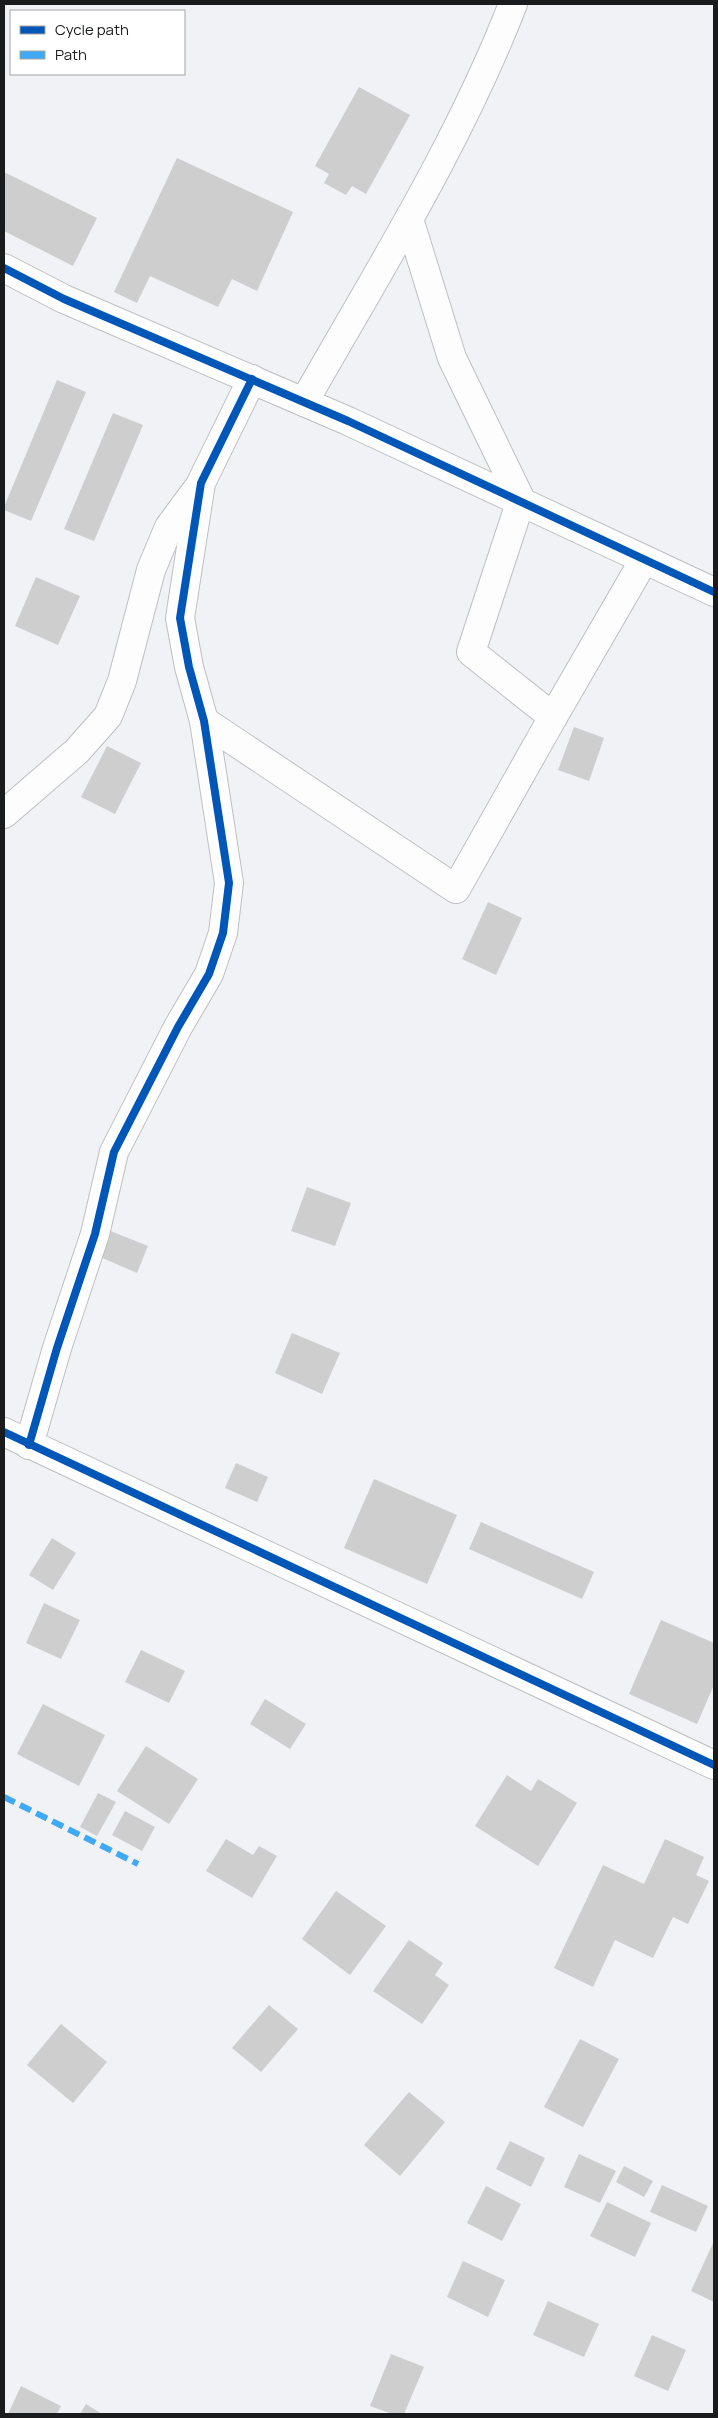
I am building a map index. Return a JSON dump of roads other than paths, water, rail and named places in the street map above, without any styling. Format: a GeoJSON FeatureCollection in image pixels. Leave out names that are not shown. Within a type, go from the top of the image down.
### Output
{"type":"FeatureCollection","features":[{"type":"Feature","properties":{"kind":"street"},"geometry":{"type":"LineString","coordinates":[[304,402],[409,219],[493,54],[513,4]]}},
{"type":"Feature","properties":{"kind":"street"},"geometry":{"type":"LineString","coordinates":[[409,219],[452,358],[521,500],[471,652],[553,717]]}},
{"type":"Feature","properties":{"kind":"street"},"geometry":{"type":"LineString","coordinates":[[4,268],[64,299],[252,379],[521,500],[714,592]]}},
{"type":"Feature","properties":{"kind":"street"},"geometry":{"type":"LineString","coordinates":[[4,814],[77,751],[108,716],[122,681],[151,570],[169,527],[201,483],[252,379]]}},
{"type":"Feature","properties":{"kind":"street"},"geometry":{"type":"LineString","coordinates":[[29,1445],[57,1348],[95,1234],[114,1152],[178,1027],[209,974],[223,933],[228,882],[204,721],[189,667],[180,618],[201,483]]}},
{"type":"Feature","properties":{"kind":"street"},"geometry":{"type":"LineString","coordinates":[[204,721],[456,890],[644,560]]}},
{"type":"Feature","properties":{"kind":"street"},"geometry":{"type":"LineString","coordinates":[[4,1432],[714,1765]]}}]}
